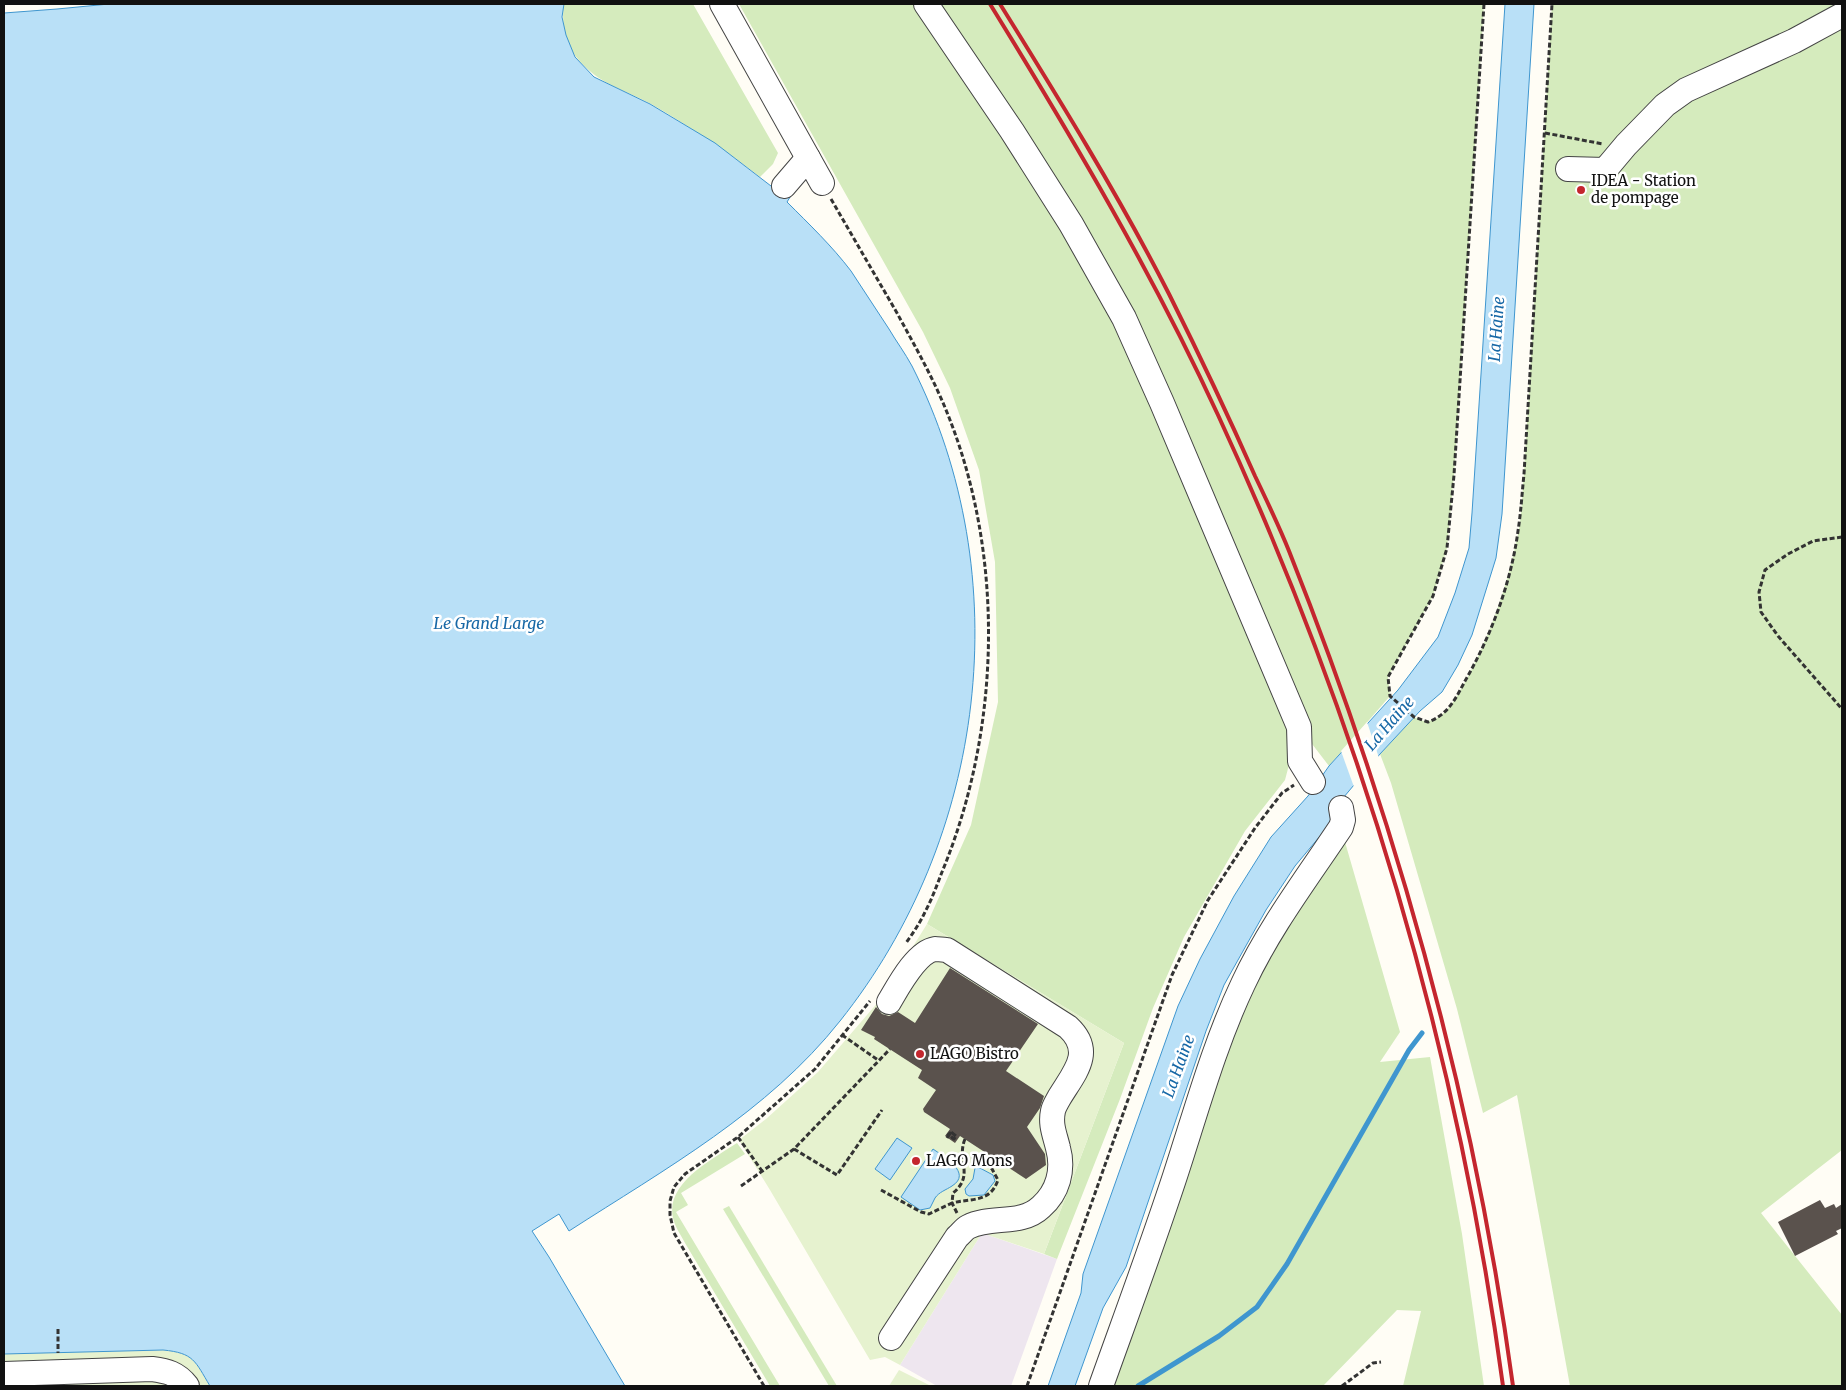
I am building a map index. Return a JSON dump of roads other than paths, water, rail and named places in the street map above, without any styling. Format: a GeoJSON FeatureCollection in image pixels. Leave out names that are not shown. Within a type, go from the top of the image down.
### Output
{"type":"FeatureCollection","features":[{"type":"Feature","properties":{"kind":"street"},"geometry":{"type":"LineString","coordinates":[[722,4],[822,183]]}},
{"type":"Feature","properties":{"kind":"street"},"geometry":{"type":"LineString","coordinates":[[926,4],[1012,131],[1071,224],[1124,318],[1299,727],[1300,762],[1313,782]]}},
{"type":"Feature","properties":{"kind":"street"},"geometry":{"type":"LineString","coordinates":[[1568,169],[1605,170],[1623,148],[1665,106],[1686,90],[1794,41],[1842,15]]}},
{"type":"Feature","properties":{"kind":"street"},"geometry":{"type":"LineString","coordinates":[[784,186],[808,158]]}},
{"type":"Feature","properties":{"kind":"street"},"geometry":{"type":"LineString","coordinates":[[1102,1386],[1231,1011],[1244,982],[1274,928],[1341,827],[1343,820],[1341,808]]}},
{"type":"Feature","properties":{"kind":"street"},"geometry":{"type":"LineString","coordinates":[[880,1000],[922,956],[934,949],[947,950],[1068,1027],[1078,1036],[1082,1049],[1080,1061],[1053,1109],[1051,1125],[1060,1164],[1058,1184],[1052,1197],[1039,1209],[1027,1216],[983,1222],[967,1227],[957,1237],[891,1338]]}},
{"type":"Feature","properties":{"kind":"street"},"geometry":{"type":"LineString","coordinates":[[4,1374],[90,1379],[152,1369],[171,1371],[183,1380],[187,1386]]}},
{"type":"Feature","properties":{"kind":"water","name":"Le Grand Large"},"geometry":{"type":"Polygon","coordinates":[[[109,4],[564,4],[562,17],[566,35],[575,57],[594,77],[650,104],[715,143],[771,186],[776,179],[792,194],[787,202],[851,271],[906,356],[946,447],[966,532],[975,618],[971,704],[955,789],[928,871],[889,949],[840,1021],[812,1054],[748,1111],[714,1137],[569,1231],[559,1214],[532,1231],[625,1386],[210,1386],[197,1364],[188,1356],[173,1351],[4,1354],[4,13],[109,4]]]}},
{"type":"Feature","properties":{"kind":"water","name":"La Haine"},"geometry":{"type":"Polygon","coordinates":[[[1505,4],[1534,4],[1502,514],[1496,558],[1472,635],[1458,665],[1442,692],[1420,711],[1380,754],[1333,810],[1331,823],[1295,866],[1266,910],[1224,985],[1206,1031],[1126,1267],[1103,1308],[1075,1386],[1048,1386],[1081,1293],[1083,1274],[1178,1006],[1200,959],[1234,896],[1271,837],[1308,796],[1329,766],[1398,690],[1438,637],[1455,593],[1469,548],[1472,513],[1505,4]]]}},
{"type":"Feature","properties":{"kind":"water"},"geometry":{"type":"Polygon","coordinates":[[[897,1138],[912,1148],[890,1180],[875,1169],[897,1138]]]}},
{"type":"Feature","properties":{"kind":"water"},"geometry":{"type":"Polygon","coordinates":[[[933,1149],[949,1160],[958,1170],[958,1181],[937,1196],[930,1208],[920,1210],[901,1197],[933,1149]]]}},
{"type":"Feature","properties":{"kind":"water"},"geometry":{"type":"Polygon","coordinates":[[[978,1167],[993,1175],[995,1181],[984,1195],[969,1196],[966,1194],[965,1189],[973,1179],[975,1168],[978,1167]]]}},
{"type":"Feature","properties":{"kind":"waterway"},"geometry":{"type":"LineString","coordinates":[[1138,1386],[1219,1336],[1257,1307],[1287,1264],[1409,1050],[1422,1033]]}},
{"type":"Feature","properties":{"kind":"railway"},"geometry":{"type":"LineString","coordinates":[[990,4],[1110,206],[1193,362],[1269,531],[1316,649],[1359,769],[1397,890],[1430,1012],[1459,1136],[1484,1261],[1503,1386]]}},
{"type":"Feature","properties":{"kind":"railway"},"geometry":{"type":"LineString","coordinates":[[1000,4],[1109,183],[1169,294],[1277,523],[1328,652],[1397,858],[1453,1067],[1477,1172],[1497,1279],[1513,1386]]}},
{"type":"Feature","properties":{"kind":"place","name":"IDEA - Station de pompage"},"geometry":{"type":"Point","coordinates":[1581,190]}},
{"type":"Feature","properties":{"kind":"place","name":"LAGO Bistro"},"geometry":{"type":"Point","coordinates":[920,1054]}},
{"type":"Feature","properties":{"kind":"place","name":"LAGO Mons"},"geometry":{"type":"Point","coordinates":[916,1161]}}]}
